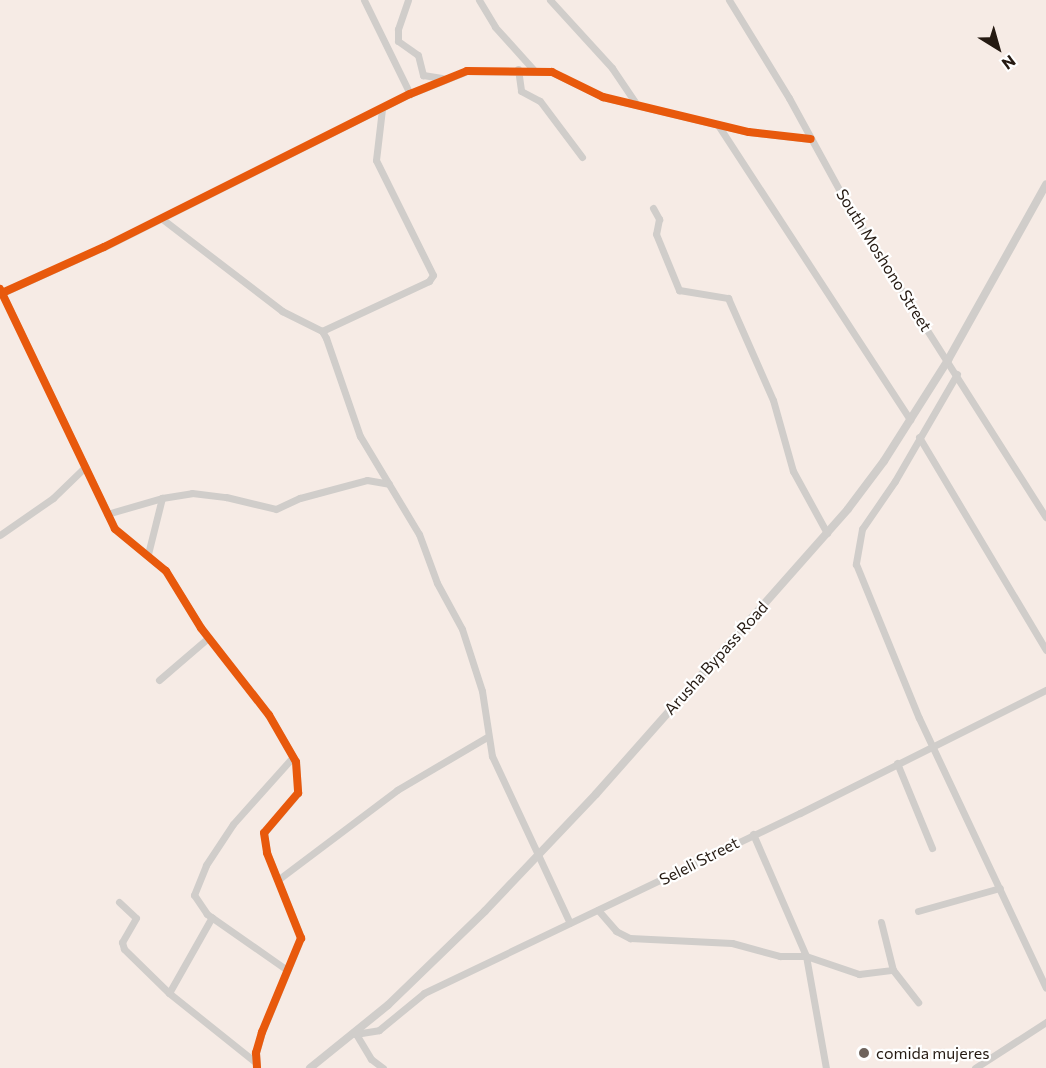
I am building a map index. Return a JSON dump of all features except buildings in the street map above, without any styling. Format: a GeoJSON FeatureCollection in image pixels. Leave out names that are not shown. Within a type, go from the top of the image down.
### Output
{"type":"FeatureCollection","features":[{"type":"Feature","properties":{"kind":"main road","name":"Arusha Bypass Road"},"geometry":{"type":"LineString","coordinates":[[310,1068],[355,1034],[450,947],[539,854],[866,486],[948,360],[1046,185]]}},
{"type":"Feature","properties":{"kind":"street"},"geometry":{"type":"LineString","coordinates":[[364,0],[410,94]]}},
{"type":"Feature","properties":{"kind":"street"},"geometry":{"type":"LineString","coordinates":[[408,0],[398,41],[418,55],[425,76],[445,78]]}},
{"type":"Feature","properties":{"kind":"street"},"geometry":{"type":"LineString","coordinates":[[479,0],[495,27],[533,69]]}},
{"type":"Feature","properties":{"kind":"street"},"geometry":{"type":"LineString","coordinates":[[550,0],[612,68],[634,102]]}},
{"type":"Feature","properties":{"kind":"street","name":"South Moshono Street"},"geometry":{"type":"LineString","coordinates":[[729,0],[812,139],[847,204],[1046,517]]}},
{"type":"Feature","properties":{"kind":"street"},"geometry":{"type":"LineString","coordinates":[[518,69],[521,92],[540,101],[582,158]]}},
{"type":"Feature","properties":{"kind":"street"},"geometry":{"type":"LineString","coordinates":[[119,902],[136,918],[123,948],[169,993],[256,1065],[262,1032],[302,935],[279,879],[264,833],[297,793],[299,777],[293,757],[269,715],[208,638],[172,579],[148,554],[125,540],[107,514],[1,291],[161,218],[410,94],[445,78],[473,70],[533,69],[559,74],[603,97],[634,102],[718,125],[812,139]]}},
{"type":"Feature","properties":{"kind":"street"},"geometry":{"type":"LineString","coordinates":[[322,332],[429,281],[433,275],[376,160],[382,109]]}},
{"type":"Feature","properties":{"kind":"street"},"geometry":{"type":"LineString","coordinates":[[718,125],[910,420]]}},
{"type":"Feature","properties":{"kind":"street"},"geometry":{"type":"LineString","coordinates":[[653,208],[659,219],[656,234],[679,290],[728,298],[773,400],[793,471],[827,532]]}},
{"type":"Feature","properties":{"kind":"street"},"geometry":{"type":"LineString","coordinates":[[161,218],[282,311],[322,332],[360,435],[419,534],[437,583],[462,629],[482,691],[487,737],[492,756],[570,923]]}},
{"type":"Feature","properties":{"kind":"street"},"geometry":{"type":"LineString","coordinates":[[957,374],[895,481],[862,529],[855,559],[875,615],[1046,988]]}},
{"type":"Feature","properties":{"kind":"street"},"geometry":{"type":"LineString","coordinates":[[919,437],[1046,650]]}},
{"type":"Feature","properties":{"kind":"street"},"geometry":{"type":"LineString","coordinates":[[0,535],[56,496],[85,467]]}},
{"type":"Feature","properties":{"kind":"street"},"geometry":{"type":"LineString","coordinates":[[107,514],[162,498],[208,494],[276,509],[300,498],[367,480],[389,484]]}},
{"type":"Feature","properties":{"kind":"street"},"geometry":{"type":"LineString","coordinates":[[148,554],[162,498]]}},
{"type":"Feature","properties":{"kind":"street"},"geometry":{"type":"LineString","coordinates":[[159,680],[208,638]]}},
{"type":"Feature","properties":{"kind":"street","name":"Seleli Street"},"geometry":{"type":"LineString","coordinates":[[355,1034],[382,1029],[424,993],[1046,690]]}},
{"type":"Feature","properties":{"kind":"street"},"geometry":{"type":"LineString","coordinates":[[279,879],[397,790],[487,737]]}},
{"type":"Feature","properties":{"kind":"street"},"geometry":{"type":"LineString","coordinates":[[287,970],[212,917],[194,898],[206,865],[246,808],[293,757]]}},
{"type":"Feature","properties":{"kind":"street"},"geometry":{"type":"LineString","coordinates":[[897,763],[933,848]]}},
{"type":"Feature","properties":{"kind":"street"},"geometry":{"type":"LineString","coordinates":[[753,834],[806,956],[826,1068]]}},
{"type":"Feature","properties":{"kind":"street"},"geometry":{"type":"LineString","coordinates":[[918,911],[1000,888]]}},
{"type":"Feature","properties":{"kind":"street"},"geometry":{"type":"LineString","coordinates":[[598,910],[616,931],[630,938],[732,943],[780,956],[806,956],[859,974],[893,970]]}},
{"type":"Feature","properties":{"kind":"street"},"geometry":{"type":"LineString","coordinates":[[169,993],[212,917]]}},
{"type":"Feature","properties":{"kind":"street"},"geometry":{"type":"LineString","coordinates":[[881,922],[893,970],[918,1002]]}},
{"type":"Feature","properties":{"kind":"street"},"geometry":{"type":"LineString","coordinates":[[975,1068],[1046,1022]]}},
{"type":"Feature","properties":{"kind":"street"},"geometry":{"type":"LineString","coordinates":[[355,1034],[371,1059],[383,1068]]}},
{"type":"Feature","properties":{"kind":"cycle path"},"geometry":{"type":"LineString","coordinates":[[2,293],[104,247],[410,94],[467,71],[552,72],[603,97],[749,132],[811,139]]}},
{"type":"Feature","properties":{"kind":"cycle path"},"geometry":{"type":"LineString","coordinates":[[0,289],[115,529],[166,571],[201,628],[269,715],[296,762],[298,793],[264,833],[267,853],[301,938],[262,1032],[256,1053],[257,1068]]}},
{"type":"Feature","properties":{"kind":"place","name":"comida mujeres"},"geometry":{"type":"Point","coordinates":[864,1053]}}]}
